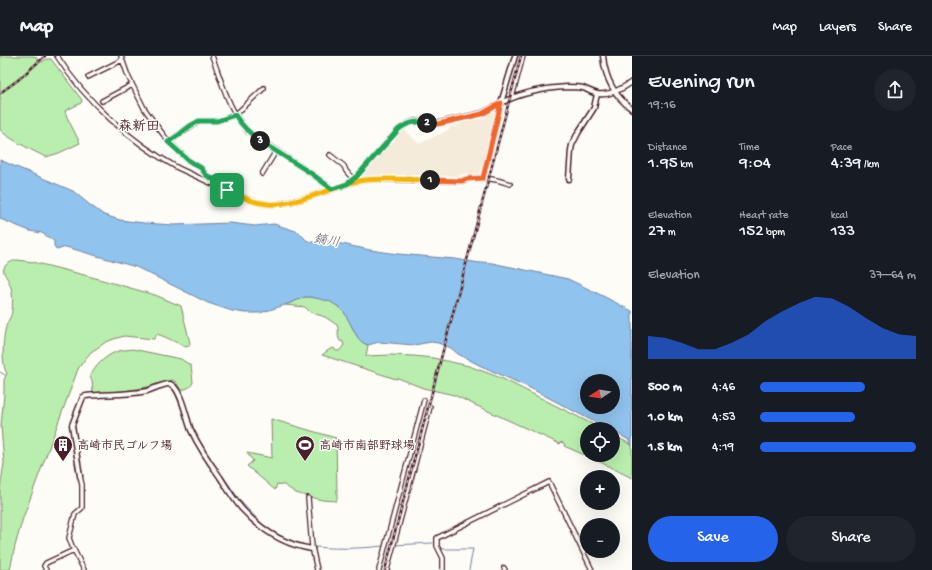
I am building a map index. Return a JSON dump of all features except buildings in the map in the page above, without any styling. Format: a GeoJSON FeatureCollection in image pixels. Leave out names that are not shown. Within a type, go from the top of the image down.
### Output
{"type":"FeatureCollection","features":[{"type":"Feature","properties":{"kind":"street"},"geometry":{"type":"LineString","coordinates":[[57,56],[76,84],[86,95],[136,140],[178,167],[200,179],[260,203],[268,204],[287,202],[354,181],[384,179],[462,181],[466,179],[483,178],[500,180],[510,184]]}},
{"type":"Feature","properties":{"kind":"street"},"geometry":{"type":"LineString","coordinates":[[213,56],[222,84],[235,115],[248,132],[332,189]]}},
{"type":"Feature","properties":{"kind":"street"},"geometry":{"type":"LineString","coordinates":[[483,178],[501,103],[515,56]]}},
{"type":"Feature","properties":{"kind":"street"},"geometry":{"type":"LineString","coordinates":[[512,97],[523,56]]}},
{"type":"Feature","properties":{"kind":"street"},"geometry":{"type":"LineString","coordinates":[[603,56],[606,74],[615,92],[628,106],[632,108]]}},
{"type":"Feature","properties":{"kind":"street"},"geometry":{"type":"LineString","coordinates":[[88,77],[121,58],[132,85],[144,108],[168,142],[188,160],[201,168],[206,175],[221,184],[227,190]]}},
{"type":"Feature","properties":{"kind":"street"},"geometry":{"type":"LineString","coordinates":[[354,181],[399,129],[415,121],[438,124],[482,114],[512,97],[543,90],[566,87],[581,88],[597,94],[608,94],[615,92],[632,82]]}},
{"type":"Feature","properties":{"kind":"street"},"geometry":{"type":"LineString","coordinates":[[102,101],[132,85]]}},
{"type":"Feature","properties":{"kind":"street"},"geometry":{"type":"LineString","coordinates":[[168,142],[199,121],[217,121],[235,115],[264,88]]}},
{"type":"Feature","properties":{"kind":"street"},"geometry":{"type":"LineString","coordinates":[[569,179],[572,145],[594,108],[597,94]]}},
{"type":"Feature","properties":{"kind":"street"},"geometry":{"type":"LineString","coordinates":[[262,174],[276,151]]}},
{"type":"Feature","properties":{"kind":"street"},"geometry":{"type":"LineString","coordinates":[[330,155],[344,166],[354,181]]}},
{"type":"Feature","properties":{"kind":"street"},"geometry":{"type":"LineString","coordinates":[[84,570],[69,538],[75,514],[82,508],[82,485],[72,425],[83,397],[90,395],[147,391],[167,384],[171,384],[175,387],[184,404],[191,429],[202,451],[243,510],[260,526],[282,540],[301,548],[312,549]]}},
{"type":"Feature","properties":{"kind":"street"},"geometry":{"type":"LineString","coordinates":[[379,570],[424,400]]}},
{"type":"Feature","properties":{"kind":"street"},"geometry":{"type":"LineString","coordinates":[[388,570],[430,407]]}},
{"type":"Feature","properties":{"kind":"street"},"geometry":{"type":"LineString","coordinates":[[442,570],[443,558],[437,546],[436,538],[549,482],[592,570]]}},
{"type":"Feature","properties":{"kind":"street"},"geometry":{"type":"LineString","coordinates":[[308,498],[312,549],[317,570]]}},
{"type":"Feature","properties":{"kind":"street"},"geometry":{"type":"LineString","coordinates":[[46,570],[44,566],[46,563],[74,550]]}},
{"type":"Feature","properties":{"kind":"shaded area"},"geometry":{"type":"Polygon","coordinates":[[[499,107],[482,174],[466,173],[458,176],[363,176],[384,148],[403,128],[419,144],[450,129],[450,127],[459,125],[459,120],[482,114],[499,107]]]}},
{"type":"Feature","properties":{"kind":"green space"},"geometry":{"type":"Polygon","coordinates":[[[0,56],[35,56],[40,63],[47,59],[51,59],[82,100],[81,103],[65,111],[80,143],[59,153],[46,157],[2,132],[0,129],[0,56]]]}},
{"type":"Feature","properties":{"kind":"green space","name":"高崎市民ゴルフ場"},"geometry":{"type":"Polygon","coordinates":[[[17,260],[33,262],[88,276],[155,295],[181,306],[190,343],[189,346],[186,347],[157,334],[154,339],[124,336],[106,342],[91,352],[85,359],[78,369],[23,518],[10,570],[0,570],[0,489],[4,463],[1,426],[4,380],[7,373],[3,358],[3,344],[13,303],[11,289],[4,274],[4,270],[5,266],[17,260]]]}},
{"type":"Feature","properties":{"kind":"green space"},"geometry":{"type":"Polygon","coordinates":[[[305,297],[316,297],[337,305],[345,313],[359,339],[368,345],[366,356],[391,355],[433,358],[469,366],[501,378],[588,422],[580,422],[580,453],[564,446],[565,444],[561,442],[560,444],[454,395],[423,388],[398,378],[396,379],[322,355],[334,348],[336,351],[339,351],[344,345],[339,339],[337,325],[325,317],[310,312],[305,307],[285,305],[305,297]]]}},
{"type":"Feature","properties":{"kind":"green space"},"geometry":{"type":"Polygon","coordinates":[[[132,349],[181,359],[191,366],[192,384],[189,388],[182,390],[175,381],[171,380],[140,388],[93,393],[92,381],[90,377],[98,365],[112,354],[132,349]]]}},
{"type":"Feature","properties":{"kind":"green space"},"geometry":{"type":"Polygon","coordinates":[[[271,419],[336,438],[336,501],[322,500],[296,493],[284,485],[277,484],[275,490],[247,466],[253,461],[247,453],[272,458],[271,419]]]}},
{"type":"Feature","properties":{"kind":"green space"},"geometry":{"type":"Polygon","coordinates":[[[620,439],[632,445],[632,478],[620,472],[620,470],[616,470],[600,462],[620,462],[620,439]]]}},
{"type":"Feature","properties":{"kind":"water"},"geometry":{"type":"Polygon","coordinates":[[[0,160],[73,191],[104,215],[120,220],[173,225],[230,223],[255,226],[274,224],[299,232],[306,240],[311,242],[328,241],[398,254],[492,263],[568,279],[632,311],[632,445],[629,443],[629,440],[620,435],[620,422],[595,422],[530,388],[479,365],[458,354],[451,348],[438,343],[431,342],[414,345],[379,342],[368,345],[363,343],[358,338],[344,312],[329,301],[305,297],[260,313],[232,311],[208,303],[136,267],[66,247],[57,250],[54,246],[54,241],[42,233],[30,231],[0,219],[0,160]]]}},
{"type":"Feature","properties":{"kind":"waterway"},"geometry":{"type":"LineString","coordinates":[[0,372],[5,375]]}},
{"type":"Feature","properties":{"kind":"waterway"},"geometry":{"type":"LineString","coordinates":[[168,382],[171,381],[176,384],[178,389]]}},
{"type":"Feature","properties":{"kind":"waterway"},"geometry":{"type":"LineString","coordinates":[[127,392],[153,387]]}},
{"type":"Feature","properties":{"kind":"waterway"},"geometry":{"type":"LineString","coordinates":[[191,424],[206,453],[242,503],[265,527],[281,537]]}},
{"type":"Feature","properties":{"kind":"waterway"},"geometry":{"type":"LineString","coordinates":[[394,545],[433,543]]}},
{"type":"Feature","properties":{"kind":"waterway"},"geometry":{"type":"LineString","coordinates":[[438,545],[442,549],[473,549],[469,570]]}},
{"type":"Feature","properties":{"kind":"waterway"},"geometry":{"type":"LineString","coordinates":[[305,546],[324,548],[364,548],[383,546]]}},
{"type":"Feature","properties":{"kind":"railway"},"geometry":{"type":"LineString","coordinates":[[0,93],[18,80],[45,56]]}},
{"type":"Feature","properties":{"kind":"railway"},"geometry":{"type":"LineString","coordinates":[[385,570],[521,56]]}},
{"type":"Feature","properties":{"kind":"place","name":"高崎市民ゴルフ場"},"geometry":{"type":"Point","coordinates":[63,462]}},
{"type":"Feature","properties":{"kind":"place","name":"高崎市南部野球場"},"geometry":{"type":"Point","coordinates":[305,462]}},
{"type":"Feature","properties":{"kind":"district","name":"森新田"},"geometry":{"type":"Point","coordinates":[139,125]}},
{"type":"Feature","properties":{"kind":"route"},"geometry":{"type":"LineString","coordinates":[[501,103],[483,178],[466,179],[462,181],[384,179],[359,181],[302,198],[274,204],[260,203],[227,190],[221,184],[206,175],[201,168],[188,160],[168,142],[199,121],[217,121],[235,115],[248,132],[332,189],[347,184],[357,176],[402,127],[415,121],[438,124],[482,114],[501,103]]}},
{"type":"Feature","properties":{"kind":"water label","name":"鏑川"},"geometry":{"type":"Point","coordinates":[327,239]}}]}
